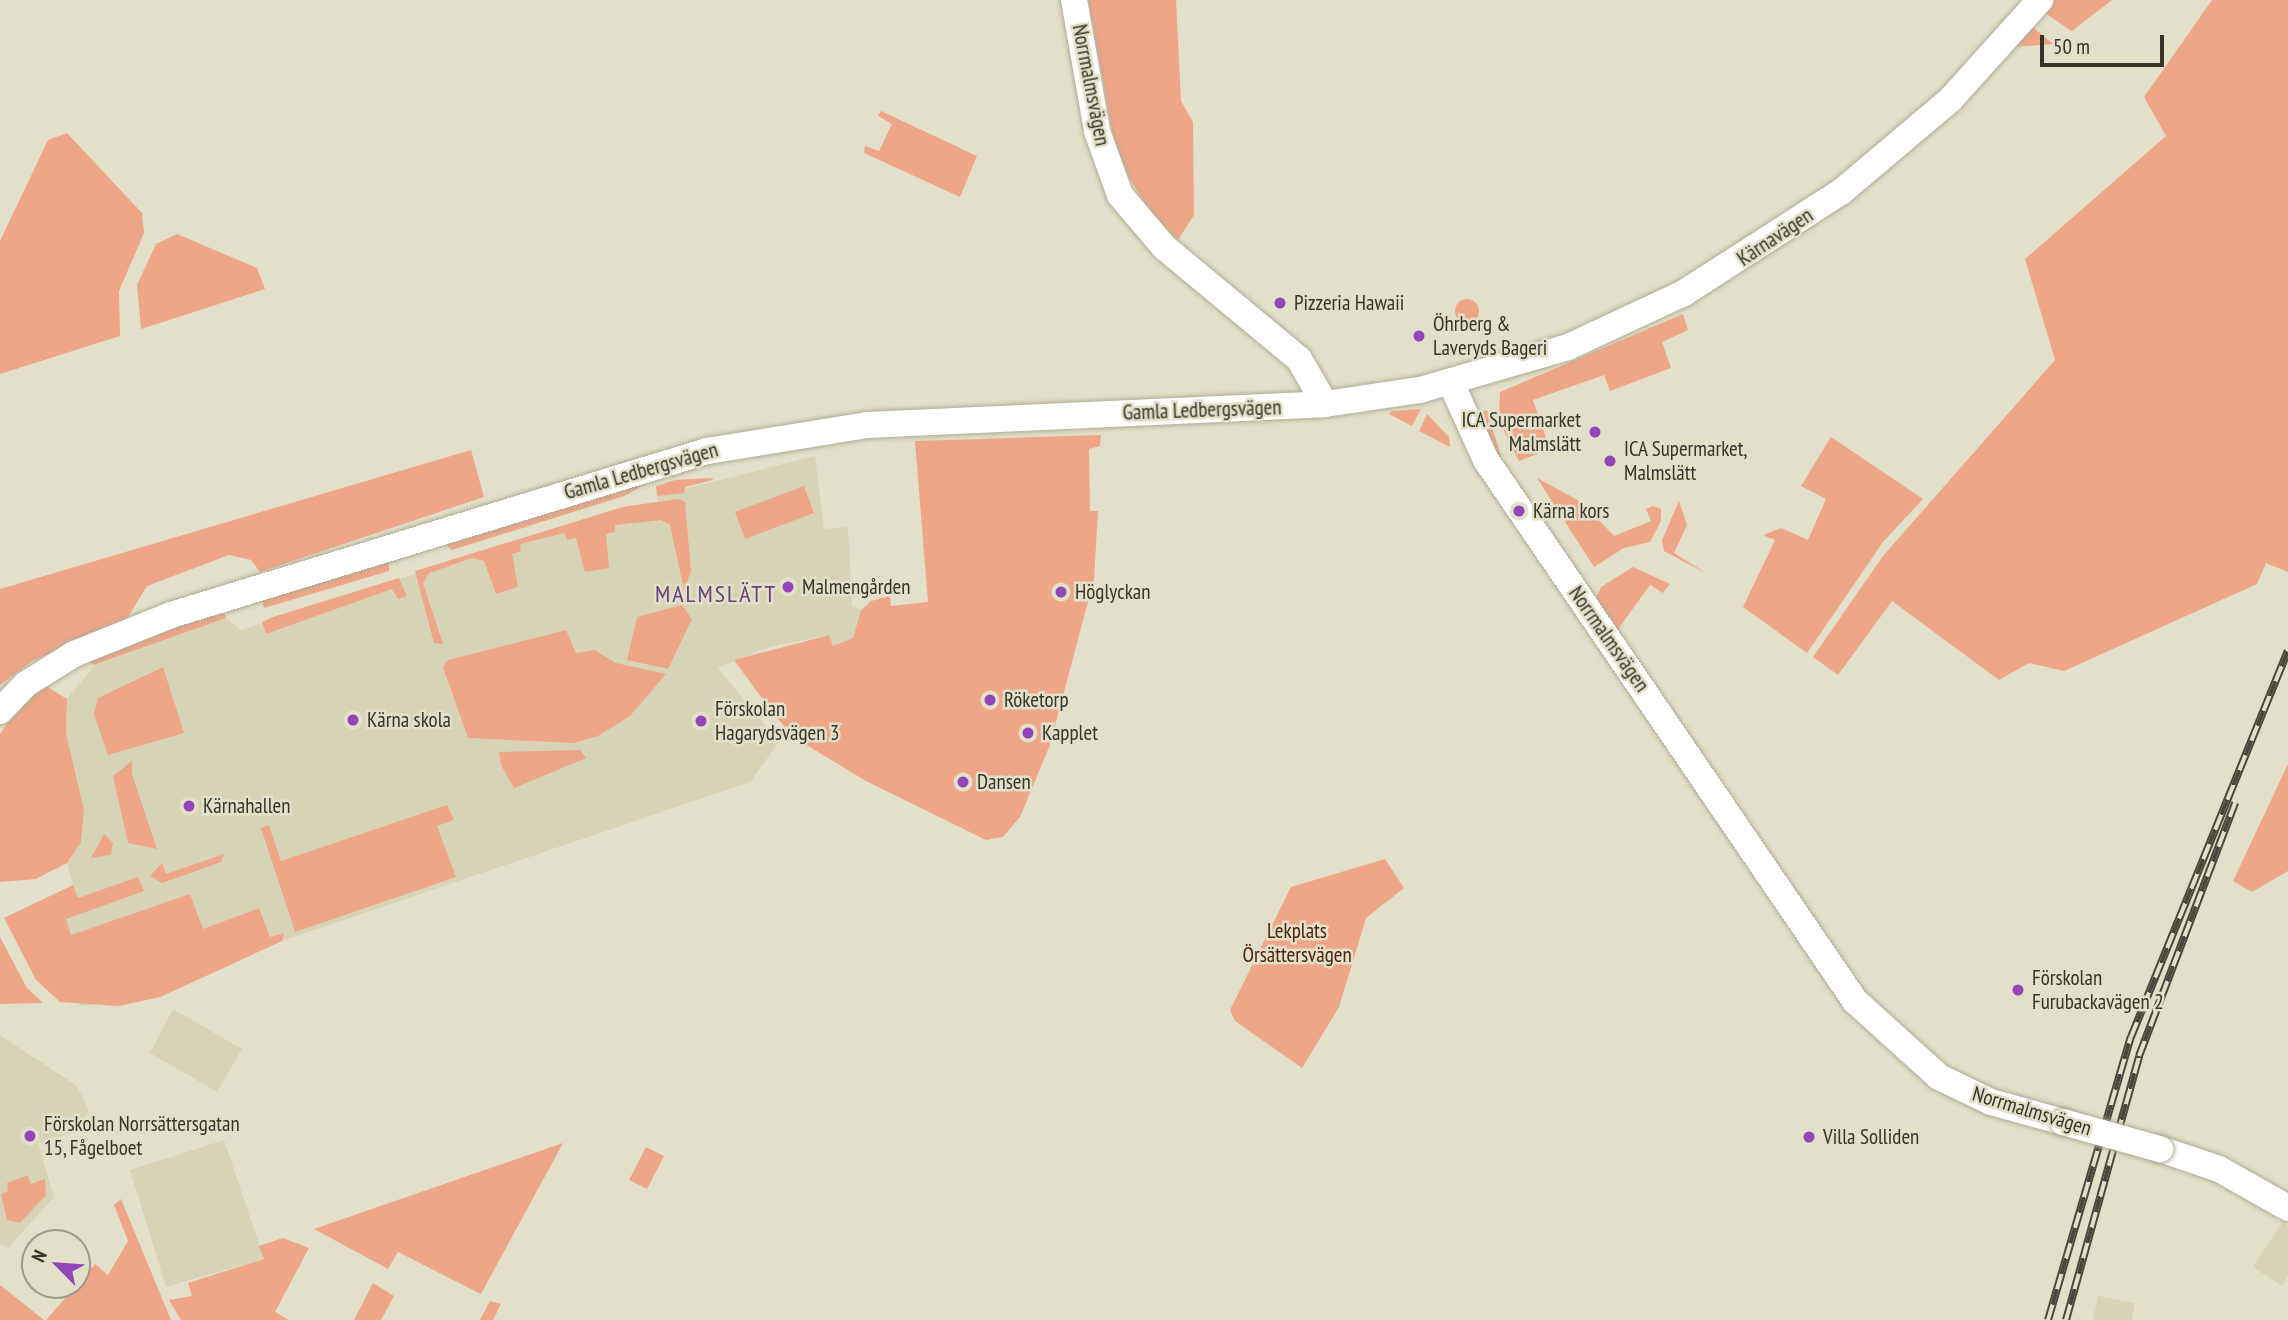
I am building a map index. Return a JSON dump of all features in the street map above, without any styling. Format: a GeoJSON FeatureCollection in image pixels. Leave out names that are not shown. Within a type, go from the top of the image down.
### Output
{"type":"FeatureCollection","features":[{"type":"Feature","properties":{"kind":"street","name":"Norrmalmsvägen"},"geometry":{"type":"LineString","coordinates":[[1074,0],[1097,131],[1120,195],[1164,247],[1299,359],[1325,404]]}},
{"type":"Feature","properties":{"kind":"street","name":"Kärnavägen"},"geometry":{"type":"LineString","coordinates":[[1451,383],[1568,347],[1746,258],[1895,150],[1950,100],[2040,0]]}},
{"type":"Feature","properties":{"kind":"street","name":"Norrmalmsvägen"},"geometry":{"type":"LineString","coordinates":[[1451,383],[1486,460],[1855,1001],[1939,1077],[2063,1122],[2160,1149],[2219,1169],[2288,1208]]}},
{"type":"Feature","properties":{"kind":"street"},"geometry":{"type":"LineString","coordinates":[[1325,404],[1451,383]]}},
{"type":"Feature","properties":{"kind":"street","name":"Gamla Ledbergsvägen"},"geometry":{"type":"LineString","coordinates":[[0,711],[26,684],[74,654],[171,615],[707,451],[867,425],[1325,404]]}},
{"type":"Feature","properties":{"kind":"shaded area","name":"Kärna skola"},"geometry":{"type":"Polygon","coordinates":[[[815,456],[824,529],[848,527],[852,606],[861,610],[853,638],[833,646],[829,635],[765,648],[718,668],[779,742],[750,782],[282,941],[160,997],[80,1006],[59,894],[73,885],[67,863],[81,842],[84,810],[66,733],[67,699],[94,666],[226,618],[241,630],[623,507],[658,502],[657,496],[815,456]]]}},
{"type":"Feature","properties":{"kind":"shaded area"},"geometry":{"type":"Polygon","coordinates":[[[173,1009],[242,1049],[217,1092],[150,1053],[173,1009]]]}},
{"type":"Feature","properties":{"kind":"shaded area","name":"Förskolan Norrsättersgatan 15, Fågelboet"},"geometry":{"type":"Polygon","coordinates":[[[0,1035],[77,1086],[89,1111],[80,1130],[38,1143],[54,1197],[25,1229],[21,1229],[21,1234],[8,1248],[0,1244],[0,1035]]]}},
{"type":"Feature","properties":{"kind":"shaded area"},"geometry":{"type":"Polygon","coordinates":[[[224,1140],[264,1259],[166,1287],[130,1170],[224,1140]]]}},
{"type":"Feature","properties":{"kind":"shaded area"},"geometry":{"type":"Polygon","coordinates":[[[2282,1223],[2288,1226],[2288,1276],[2282,1286],[2253,1267],[2282,1223]]]}},
{"type":"Feature","properties":{"kind":"shaded area"},"geometry":{"type":"Polygon","coordinates":[[[2098,1296],[2135,1303],[2132,1320],[2093,1320],[2098,1296]]]}},
{"type":"Feature","properties":{"kind":"green space"},"geometry":{"type":"Polygon","coordinates":[[[1088,0],[1176,0],[1181,101],[1193,122],[1194,215],[1178,240],[1148,209],[1117,157],[1088,0]]]}},
{"type":"Feature","properties":{"kind":"green space"},"geometry":{"type":"Polygon","coordinates":[[[2052,0],[2112,0],[2072,31],[2043,12],[2052,0]]]}},
{"type":"Feature","properties":{"kind":"green space"},"geometry":{"type":"Polygon","coordinates":[[[2212,0],[2288,0],[2288,572],[2266,563],[2257,584],[2064,671],[2029,663],[1999,680],[1892,601],[1838,675],[1813,657],[1883,556],[2055,360],[2025,259],[2166,136],[2144,97],[2212,0]]]}},
{"type":"Feature","properties":{"kind":"green space"},"geometry":{"type":"Polygon","coordinates":[[[2034,28],[2053,44],[2014,47],[2030,29],[2034,28]]]}},
{"type":"Feature","properties":{"kind":"green space"},"geometry":{"type":"Polygon","coordinates":[[[881,111],[977,156],[960,197],[864,153],[865,146],[879,151],[892,124],[878,116],[881,111]]]}},
{"type":"Feature","properties":{"kind":"green space"},"geometry":{"type":"Polygon","coordinates":[[[67,133],[142,213],[144,233],[119,291],[120,336],[0,374],[0,241],[48,140],[67,133]]]}},
{"type":"Feature","properties":{"kind":"green space"},"geometry":{"type":"Polygon","coordinates":[[[177,234],[257,268],[265,289],[141,329],[137,285],[156,244],[177,234]]]}},
{"type":"Feature","properties":{"kind":"green space"},"geometry":{"type":"Polygon","coordinates":[[[1467,299],[1476,302],[1479,311],[1476,320],[1467,323],[1458,320],[1455,311],[1458,302],[1467,299]]]}},
{"type":"Feature","properties":{"kind":"green space"},"geometry":{"type":"Polygon","coordinates":[[[1683,314],[1688,330],[1662,342],[1671,368],[1610,391],[1604,375],[1533,400],[1550,449],[1519,461],[1499,421],[1500,392],[1683,314]]]}},
{"type":"Feature","properties":{"kind":"green space"},"geometry":{"type":"Polygon","coordinates":[[[1421,409],[1412,426],[1389,414],[1392,411],[1421,409]]]}},
{"type":"Feature","properties":{"kind":"green space"},"geometry":{"type":"Polygon","coordinates":[[[1478,410],[1487,411],[1505,469],[1503,469],[1478,410]]]}},
{"type":"Feature","properties":{"kind":"green space"},"geometry":{"type":"Polygon","coordinates":[[[1427,414],[1449,437],[1450,447],[1419,431],[1427,414]]]}},
{"type":"Feature","properties":{"kind":"green space"},"geometry":{"type":"Polygon","coordinates":[[[1101,435],[1100,446],[1089,449],[1090,511],[1098,511],[1094,579],[1050,745],[1020,817],[1003,837],[986,840],[866,781],[795,738],[775,716],[734,660],[829,635],[833,646],[853,638],[861,610],[871,601],[890,596],[891,606],[928,602],[915,441],[1101,435]]]}},
{"type":"Feature","properties":{"kind":"green space"},"geometry":{"type":"Polygon","coordinates":[[[1831,437],[1923,499],[1883,542],[1807,653],[1743,607],[1775,540],[1763,535],[1781,528],[1808,540],[1826,499],[1801,486],[1831,437]]]}},
{"type":"Feature","properties":{"kind":"green space"},"geometry":{"type":"Polygon","coordinates":[[[471,450],[484,497],[260,572],[251,560],[229,555],[147,586],[125,622],[32,661],[0,685],[0,589],[471,450]]]}},
{"type":"Feature","properties":{"kind":"green space"},"geometry":{"type":"Polygon","coordinates":[[[656,478],[624,496],[452,550],[444,543],[656,478]]]}},
{"type":"Feature","properties":{"kind":"green space"},"geometry":{"type":"Polygon","coordinates":[[[1537,478],[1583,503],[1614,536],[1651,521],[1646,509],[1653,506],[1661,509],[1661,521],[1650,542],[1624,548],[1594,567],[1537,478]]]}},
{"type":"Feature","properties":{"kind":"green space"},"geometry":{"type":"Polygon","coordinates":[[[675,480],[713,480],[685,487],[684,493],[657,496],[656,486],[675,480]]]}},
{"type":"Feature","properties":{"kind":"green space"},"geometry":{"type":"Polygon","coordinates":[[[804,486],[814,513],[745,539],[735,512],[804,486]]]}},
{"type":"Feature","properties":{"kind":"green space"},"geometry":{"type":"Polygon","coordinates":[[[678,499],[685,502],[691,571],[684,590],[670,525],[661,520],[615,525],[615,532],[606,534],[609,568],[585,572],[576,538],[567,540],[564,533],[520,544],[521,551],[512,554],[518,587],[496,594],[484,561],[472,558],[429,573],[423,583],[443,644],[434,643],[415,571],[623,507],[678,499]]]}},
{"type":"Feature","properties":{"kind":"green space"},"geometry":{"type":"Polygon","coordinates":[[[1679,501],[1687,525],[1674,553],[1709,575],[1664,551],[1662,540],[1679,501]]]}},
{"type":"Feature","properties":{"kind":"green space"},"geometry":{"type":"Polygon","coordinates":[[[389,560],[389,571],[264,608],[260,594],[389,560]]]}},
{"type":"Feature","properties":{"kind":"green space"},"geometry":{"type":"Polygon","coordinates":[[[1633,567],[1670,584],[1663,593],[1650,585],[1616,632],[1595,600],[1601,587],[1633,567]]]}},
{"type":"Feature","properties":{"kind":"green space"},"geometry":{"type":"Polygon","coordinates":[[[399,578],[407,596],[398,599],[392,589],[266,634],[262,622],[273,617],[399,578]]]}},
{"type":"Feature","properties":{"kind":"green space"},"geometry":{"type":"Polygon","coordinates":[[[682,605],[692,619],[668,669],[627,660],[637,617],[682,605]]]}},
{"type":"Feature","properties":{"kind":"green space"},"geometry":{"type":"Polygon","coordinates":[[[221,606],[226,618],[94,665],[86,659],[221,606]]]}},
{"type":"Feature","properties":{"kind":"green space"},"geometry":{"type":"Polygon","coordinates":[[[566,630],[576,653],[594,650],[616,663],[666,674],[630,716],[598,736],[574,743],[468,738],[443,667],[448,660],[566,630]]]}},
{"type":"Feature","properties":{"kind":"green space"},"geometry":{"type":"Polygon","coordinates":[[[163,667],[184,733],[108,755],[94,714],[98,698],[163,667]]]}},
{"type":"Feature","properties":{"kind":"green space"},"geometry":{"type":"Polygon","coordinates":[[[46,686],[67,699],[66,733],[84,810],[81,842],[67,863],[36,879],[0,882],[0,734],[21,703],[46,686]]]}},
{"type":"Feature","properties":{"kind":"green space"},"geometry":{"type":"Polygon","coordinates":[[[580,750],[586,758],[514,788],[501,765],[499,752],[580,750]]]}},
{"type":"Feature","properties":{"kind":"green space"},"geometry":{"type":"Polygon","coordinates":[[[132,761],[132,774],[157,849],[128,843],[113,776],[132,761]]]}},
{"type":"Feature","properties":{"kind":"green space"},"geometry":{"type":"Polygon","coordinates":[[[2288,764],[2288,871],[2252,892],[2233,881],[2288,764]]]}},
{"type":"Feature","properties":{"kind":"green space"},"geometry":{"type":"Polygon","coordinates":[[[447,805],[454,820],[437,826],[456,877],[295,932],[261,828],[269,825],[281,861],[447,805]]]}},
{"type":"Feature","properties":{"kind":"green space"},"geometry":{"type":"Polygon","coordinates":[[[104,834],[113,843],[111,855],[91,858],[104,834]]]}},
{"type":"Feature","properties":{"kind":"green space"},"geometry":{"type":"Polygon","coordinates":[[[224,854],[221,862],[162,883],[150,876],[162,863],[166,874],[224,854]]]}},
{"type":"Feature","properties":{"kind":"green space","name":"Lekplats Örsättersvägen"},"geometry":{"type":"Polygon","coordinates":[[[1385,859],[1404,888],[1366,918],[1339,1007],[1302,1068],[1235,1021],[1230,1010],[1291,887],[1385,859]]]}},
{"type":"Feature","properties":{"kind":"green space"},"geometry":{"type":"Polygon","coordinates":[[[138,877],[144,891],[66,919],[71,935],[190,894],[203,929],[259,908],[270,937],[284,933],[282,941],[160,997],[119,1006],[60,1002],[36,980],[4,918],[73,885],[78,898],[138,877]]]}},
{"type":"Feature","properties":{"kind":"green space"},"geometry":{"type":"Polygon","coordinates":[[[0,937],[27,988],[43,1003],[0,1004],[0,937]]]}},
{"type":"Feature","properties":{"kind":"green space"},"geometry":{"type":"Polygon","coordinates":[[[563,1143],[481,1294],[398,1252],[388,1269],[314,1229],[563,1143]]]}},
{"type":"Feature","properties":{"kind":"green space"},"geometry":{"type":"Polygon","coordinates":[[[646,1147],[664,1156],[647,1189],[629,1180],[646,1147]]]}},
{"type":"Feature","properties":{"kind":"green space"},"geometry":{"type":"Polygon","coordinates":[[[28,1175],[31,1184],[45,1179],[46,1195],[20,1223],[7,1220],[1,1194],[8,1191],[7,1183],[28,1175]]]}},
{"type":"Feature","properties":{"kind":"green space"},"geometry":{"type":"Polygon","coordinates":[[[121,1199],[171,1320],[46,1320],[64,1299],[91,1299],[91,1269],[95,1264],[108,1275],[128,1241],[114,1205],[121,1199]]]}},
{"type":"Feature","properties":{"kind":"green space"},"geometry":{"type":"Polygon","coordinates":[[[283,1238],[309,1248],[275,1312],[289,1320],[181,1320],[169,1300],[192,1296],[188,1283],[264,1259],[259,1246],[283,1238]]]}},
{"type":"Feature","properties":{"kind":"green space"},"geometry":{"type":"Polygon","coordinates":[[[373,1283],[394,1296],[381,1320],[354,1320],[373,1283]]]}},
{"type":"Feature","properties":{"kind":"green space"},"geometry":{"type":"Polygon","coordinates":[[[0,1285],[44,1320],[0,1320],[0,1285]]]}},
{"type":"Feature","properties":{"kind":"green space"},"geometry":{"type":"Polygon","coordinates":[[[490,1301],[501,1304],[493,1320],[480,1320],[490,1301]]]}},
{"type":"Feature","properties":{"kind":"railway"},"geometry":{"type":"LineString","coordinates":[[2048,1320],[2131,1037],[2288,651]]}},
{"type":"Feature","properties":{"kind":"railway"},"geometry":{"type":"LineString","coordinates":[[2066,1320],[2139,1056],[2235,803]]}},
{"type":"Feature","properties":{"kind":"place","name":"Pizzeria Hawaii"},"geometry":{"type":"Point","coordinates":[1280,303]}},
{"type":"Feature","properties":{"kind":"place","name":"Öhrberg & Laveryds Bageri"},"geometry":{"type":"Point","coordinates":[1419,336]}},
{"type":"Feature","properties":{"kind":"place","name":"ICA Supermarket Malmslätt"},"geometry":{"type":"Point","coordinates":[1595,432]}},
{"type":"Feature","properties":{"kind":"place","name":"ICA Supermarket, Malmslätt"},"geometry":{"type":"Point","coordinates":[1610,461]}},
{"type":"Feature","properties":{"kind":"place","name":"Kärna kors"},"geometry":{"type":"Point","coordinates":[1519,511]}},
{"type":"Feature","properties":{"kind":"place","name":"Malmengården"},"geometry":{"type":"Point","coordinates":[788,587]}},
{"type":"Feature","properties":{"kind":"place","name":"Höglyckan"},"geometry":{"type":"Point","coordinates":[1061,592]}},
{"type":"Feature","properties":{"kind":"place","name":"Röketorp"},"geometry":{"type":"Point","coordinates":[990,700]}},
{"type":"Feature","properties":{"kind":"place","name":"Kärna skola"},"geometry":{"type":"Point","coordinates":[353,720]}},
{"type":"Feature","properties":{"kind":"place","name":"Förskolan Hagarydsvägen 3"},"geometry":{"type":"Point","coordinates":[701,721]}},
{"type":"Feature","properties":{"kind":"place","name":"Kapplet"},"geometry":{"type":"Point","coordinates":[1028,733]}},
{"type":"Feature","properties":{"kind":"place","name":"Dansen"},"geometry":{"type":"Point","coordinates":[963,782]}},
{"type":"Feature","properties":{"kind":"place","name":"Kärnahallen"},"geometry":{"type":"Point","coordinates":[189,806]}},
{"type":"Feature","properties":{"kind":"place","name":"Förskolan Furubackavägen 2"},"geometry":{"type":"Point","coordinates":[2018,990]}},
{"type":"Feature","properties":{"kind":"place","name":"Förskolan Norrsättersgatan 15, Fågelboet"},"geometry":{"type":"Point","coordinates":[30,1136]}},
{"type":"Feature","properties":{"kind":"place","name":"Villa Solliden"},"geometry":{"type":"Point","coordinates":[1809,1137]}},
{"type":"Feature","properties":{"kind":"district","name":"MALMSLÄTT"},"geometry":{"type":"Point","coordinates":[716,594]}}]}
